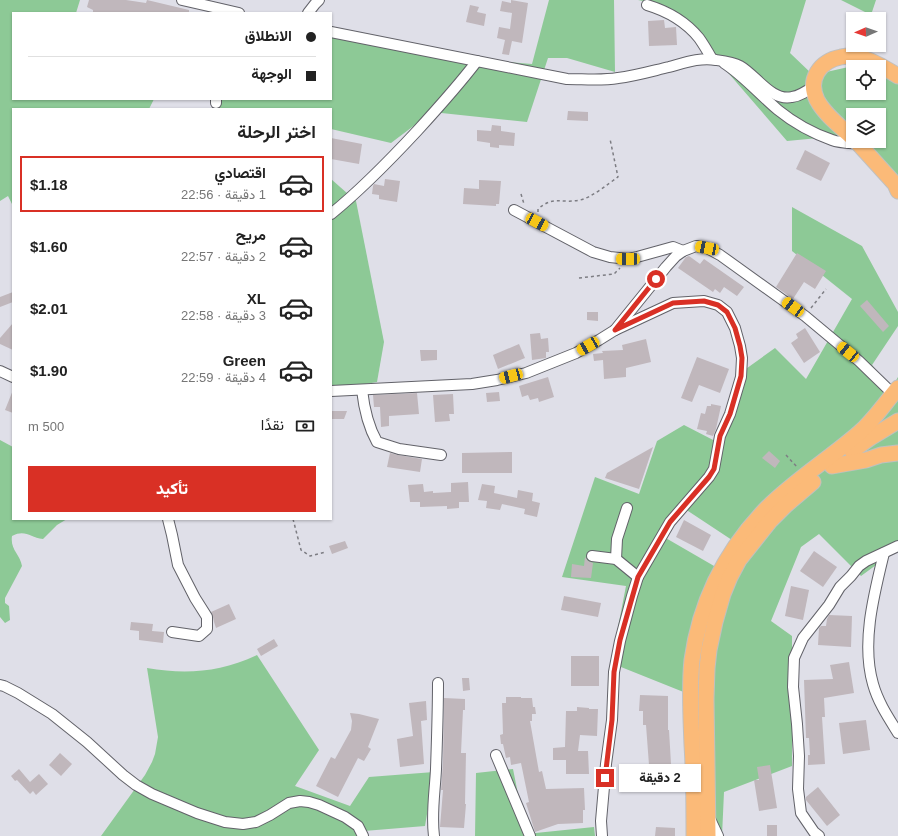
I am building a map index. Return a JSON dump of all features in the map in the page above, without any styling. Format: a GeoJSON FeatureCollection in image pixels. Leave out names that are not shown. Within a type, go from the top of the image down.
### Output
{"type":"FeatureCollection","features":[{"type":"Feature","properties":{"kind":"highway"},"geometry":{"type":"LineString","coordinates":[[846,132],[826,113],[816,98],[814,86],[816,74],[822,66],[835,59],[852,56],[869,61],[898,76]]}},
{"type":"Feature","properties":{"kind":"highway"},"geometry":{"type":"LineString","coordinates":[[862,148],[897,188]]}},
{"type":"Feature","properties":{"kind":"highway"},"geometry":{"type":"LineString","coordinates":[[708,836],[707,668],[715,622],[723,594],[730,577],[739,560],[770,521],[874,427],[895,391]]}},
{"type":"Feature","properties":{"kind":"highway"},"geometry":{"type":"LineString","coordinates":[[694,836],[692,661],[704,609],[718,575],[732,550],[754,522],[782,494],[860,433],[874,427],[898,421]]}},
{"type":"Feature","properties":{"kind":"highway"},"geometry":{"type":"LineString","coordinates":[[832,466],[866,460],[881,455],[898,453]]}},
{"type":"Feature","properties":{"kind":"street"},"geometry":{"type":"LineString","coordinates":[[182,0],[235,12]]}},
{"type":"Feature","properties":{"kind":"street"},"geometry":{"type":"LineString","coordinates":[[309,12],[319,0]]}},
{"type":"Feature","properties":{"kind":"street"},"geometry":{"type":"LineString","coordinates":[[647,5],[665,11],[685,25],[699,38],[717,60],[729,66],[778,110],[799,125],[833,141],[846,141]]}},
{"type":"Feature","properties":{"kind":"street"},"geometry":{"type":"LineString","coordinates":[[332,32],[567,79],[597,80],[618,78],[692,61],[717,60],[739,65],[781,98],[793,97],[814,86]]}},
{"type":"Feature","properties":{"kind":"street"},"geometry":{"type":"LineString","coordinates":[[332,213],[380,170],[408,141],[461,82],[477,61]]}},
{"type":"Feature","properties":{"kind":"street"},"geometry":{"type":"LineString","coordinates":[[514,210],[593,252],[610,258],[628,259],[673,247],[683,251]]}},
{"type":"Feature","properties":{"kind":"street"},"geometry":{"type":"LineString","coordinates":[[615,330],[676,256],[683,251],[696,246],[707,248],[720,255],[805,316],[895,391]]}},
{"type":"Feature","properties":{"kind":"street"},"geometry":{"type":"LineString","coordinates":[[332,391],[472,384],[497,380],[526,373],[576,353],[615,330],[673,303],[704,301],[718,305],[727,312],[735,328],[742,358],[741,376],[730,414],[720,436],[714,469],[709,477],[670,522],[638,577],[620,640],[614,672],[612,720],[606,764],[601,821],[602,836]]}},
{"type":"Feature","properties":{"kind":"street"},"geometry":{"type":"LineString","coordinates":[[0,371],[12,377]]}},
{"type":"Feature","properties":{"kind":"street"},"geometry":{"type":"LineString","coordinates":[[362,390],[367,418],[372,434],[377,442],[399,449],[441,455]]}},
{"type":"Feature","properties":{"kind":"street"},"geometry":{"type":"LineString","coordinates":[[616,559],[617,539],[628,508]]}},
{"type":"Feature","properties":{"kind":"street"},"geometry":{"type":"LineString","coordinates":[[168,520],[178,565],[195,598],[207,617],[207,629],[199,636],[172,632]]}},
{"type":"Feature","properties":{"kind":"street"},"geometry":{"type":"LineString","coordinates":[[819,836],[814,832],[801,813],[798,789],[799,756],[797,724],[793,687],[794,658],[803,638],[829,605],[840,587],[859,566],[866,561],[898,546]]}},
{"type":"Feature","properties":{"kind":"street"},"geometry":{"type":"LineString","coordinates":[[884,553],[874,595],[869,629],[868,658],[873,684],[883,709],[898,733]]}},
{"type":"Feature","properties":{"kind":"street"},"geometry":{"type":"LineString","coordinates":[[592,556],[616,559],[638,577]]}},
{"type":"Feature","properties":{"kind":"street"},"geometry":{"type":"LineString","coordinates":[[434,836],[433,818],[436,770],[438,683]]}},
{"type":"Feature","properties":{"kind":"street"},"geometry":{"type":"LineString","coordinates":[[0,685],[18,693],[52,714],[87,742],[136,785],[152,794],[197,813],[225,822],[243,824],[256,822],[289,803],[300,801],[309,802],[344,816],[358,826],[363,836]]}},
{"type":"Feature","properties":{"kind":"street"},"geometry":{"type":"LineString","coordinates":[[496,755],[530,836]]}},
{"type":"Feature","properties":{"kind":"street"},"geometry":{"type":"LineString","coordinates":[[708,815],[718,836]]}},
{"type":"Feature","properties":{"kind":"path"},"geometry":{"type":"LineString","coordinates":[[537,222],[538,209],[544,204],[552,201],[568,202],[582,200],[618,177],[610,139]]}},
{"type":"Feature","properties":{"kind":"path"},"geometry":{"type":"LineString","coordinates":[[579,278],[614,274],[628,259]]}},
{"type":"Feature","properties":{"kind":"path"},"geometry":{"type":"LineString","coordinates":[[805,316],[826,289]]}},
{"type":"Feature","properties":{"kind":"path"},"geometry":{"type":"LineString","coordinates":[[786,455],[805,475]]}},
{"type":"Feature","properties":{"kind":"path"},"geometry":{"type":"LineString","coordinates":[[293,520],[301,550],[310,556],[326,552]]}},
{"type":"Feature","properties":{"kind":"green space"},"geometry":{"type":"Polygon","coordinates":[[[0,0],[80,0],[76,12],[12,12],[12,100],[154,100],[150,108],[12,108],[12,204],[8,196],[0,201],[0,0]]]}},
{"type":"Feature","properties":{"kind":"green space"},"geometry":{"type":"Polygon","coordinates":[[[549,0],[614,0],[615,72],[567,58],[548,58],[527,122],[432,112],[391,143],[332,129],[332,108],[214,108],[218,100],[332,100],[332,36],[464,58],[532,64],[549,0]]]}},
{"type":"Feature","properties":{"kind":"green space"},"geometry":{"type":"Polygon","coordinates":[[[638,0],[806,0],[790,53],[813,75],[846,68],[846,100],[886,100],[886,75],[898,80],[898,196],[876,164],[852,148],[886,148],[886,108],[846,108],[846,144],[829,137],[787,141],[704,43],[648,2],[638,0]]]}},
{"type":"Feature","properties":{"kind":"green space"},"geometry":{"type":"Polygon","coordinates":[[[841,0],[876,0],[872,12],[865,12],[841,0]]]}},
{"type":"Feature","properties":{"kind":"green space"},"geometry":{"type":"Polygon","coordinates":[[[332,180],[356,201],[384,342],[377,382],[332,390],[332,180]]]}},
{"type":"Feature","properties":{"kind":"green space"},"geometry":{"type":"Polygon","coordinates":[[[792,207],[862,246],[898,312],[898,326],[872,365],[891,389],[898,377],[898,549],[861,576],[819,534],[801,547],[771,621],[792,636],[792,766],[724,792],[722,836],[704,836],[686,693],[611,663],[626,586],[562,577],[595,477],[639,494],[657,441],[684,425],[717,442],[743,371],[775,348],[806,379],[852,299],[792,251],[792,207]],[[682,507],[664,537],[721,570],[738,544],[682,507]]]}},
{"type":"Feature","properties":{"kind":"green space"},"geometry":{"type":"Polygon","coordinates":[[[0,440],[12,446],[12,520],[65,520],[57,525],[43,539],[21,533],[12,536],[12,545],[22,566],[5,598],[5,603],[9,606],[10,620],[5,623],[0,617],[0,440]]]}},
{"type":"Feature","properties":{"kind":"green space"},"geometry":{"type":"Polygon","coordinates":[[[257,655],[319,750],[295,786],[350,806],[369,777],[434,772],[425,826],[364,831],[363,836],[101,836],[145,775],[155,754],[158,737],[147,668],[176,671],[203,670],[230,665],[257,655]]]}},
{"type":"Feature","properties":{"kind":"green space"},"geometry":{"type":"Polygon","coordinates":[[[513,769],[526,834],[594,827],[595,836],[475,836],[476,773],[513,769]]]}},
{"type":"Feature","properties":{"kind":"building"},"geometry":{"type":"Polygon","coordinates":[[[89,0],[126,0],[146,3],[147,0],[189,10],[189,12],[93,12],[93,10],[87,7],[89,0]]]}},
{"type":"Feature","properties":{"kind":"building"},"geometry":{"type":"Polygon","coordinates":[[[511,0],[528,3],[522,43],[512,41],[509,55],[502,54],[505,40],[497,38],[499,27],[510,29],[512,13],[500,11],[502,1],[511,3],[511,0]]]}},
{"type":"Feature","properties":{"kind":"building"},"geometry":{"type":"Polygon","coordinates":[[[470,5],[479,7],[477,12],[486,14],[484,26],[466,22],[470,5]]]}},
{"type":"Feature","properties":{"kind":"building"},"geometry":{"type":"Polygon","coordinates":[[[664,20],[665,28],[676,27],[677,45],[649,46],[648,21],[664,20]]]}},
{"type":"Feature","properties":{"kind":"building"},"geometry":{"type":"Polygon","coordinates":[[[568,111],[588,112],[588,121],[567,120],[568,111]]]}},
{"type":"Feature","properties":{"kind":"building"},"geometry":{"type":"Polygon","coordinates":[[[492,125],[501,126],[501,131],[515,133],[514,146],[499,145],[499,148],[490,147],[490,143],[477,141],[477,130],[491,131],[492,125]]]}},
{"type":"Feature","properties":{"kind":"building"},"geometry":{"type":"Polygon","coordinates":[[[332,138],[362,144],[359,164],[332,159],[332,138]]]}},
{"type":"Feature","properties":{"kind":"building"},"geometry":{"type":"Polygon","coordinates":[[[805,150],[830,163],[821,181],[796,169],[805,150]]]}},
{"type":"Feature","properties":{"kind":"building"},"geometry":{"type":"Polygon","coordinates":[[[385,179],[400,181],[397,202],[379,199],[379,195],[372,194],[374,184],[384,186],[385,179]]]}},
{"type":"Feature","properties":{"kind":"building"},"geometry":{"type":"Polygon","coordinates":[[[479,180],[501,181],[499,204],[496,204],[496,206],[463,204],[464,188],[479,189],[479,180]]]}},
{"type":"Feature","properties":{"kind":"building"},"geometry":{"type":"Polygon","coordinates":[[[797,253],[826,271],[815,289],[804,282],[793,299],[776,287],[797,253]]]}},
{"type":"Feature","properties":{"kind":"building"},"geometry":{"type":"Polygon","coordinates":[[[689,256],[700,264],[704,259],[744,287],[737,296],[724,287],[720,293],[715,289],[713,292],[678,268],[686,257],[689,256]]]}},
{"type":"Feature","properties":{"kind":"building"},"geometry":{"type":"Polygon","coordinates":[[[12,292],[12,302],[0,307],[0,297],[12,292]]]}},
{"type":"Feature","properties":{"kind":"building"},"geometry":{"type":"Polygon","coordinates":[[[867,300],[889,326],[883,332],[860,306],[867,300]]]}},
{"type":"Feature","properties":{"kind":"building"},"geometry":{"type":"Polygon","coordinates":[[[587,312],[598,312],[598,321],[587,320],[587,312]]]}},
{"type":"Feature","properties":{"kind":"building"},"geometry":{"type":"Polygon","coordinates":[[[12,324],[12,350],[0,344],[0,338],[12,324]]]}},
{"type":"Feature","properties":{"kind":"building"},"geometry":{"type":"Polygon","coordinates":[[[805,328],[820,352],[804,363],[791,343],[798,338],[796,334],[805,328]]]}},
{"type":"Feature","properties":{"kind":"building"},"geometry":{"type":"Polygon","coordinates":[[[540,333],[541,339],[548,338],[549,352],[546,352],[546,358],[532,360],[530,334],[540,333]]]}},
{"type":"Feature","properties":{"kind":"building"},"geometry":{"type":"Polygon","coordinates":[[[646,339],[651,362],[626,368],[626,377],[604,379],[603,360],[594,361],[593,354],[603,353],[602,351],[623,350],[622,345],[646,339]]]}},
{"type":"Feature","properties":{"kind":"building"},"geometry":{"type":"Polygon","coordinates":[[[519,344],[525,358],[498,369],[493,355],[519,344]]]}},
{"type":"Feature","properties":{"kind":"building"},"geometry":{"type":"Polygon","coordinates":[[[420,350],[437,350],[437,360],[421,361],[420,350]]]}},
{"type":"Feature","properties":{"kind":"building"},"geometry":{"type":"Polygon","coordinates":[[[697,357],[729,369],[720,393],[699,385],[692,402],[681,398],[697,357]]]}},
{"type":"Feature","properties":{"kind":"building"},"geometry":{"type":"Polygon","coordinates":[[[548,377],[554,397],[539,402],[538,398],[530,400],[528,395],[522,397],[519,386],[548,377]]]}},
{"type":"Feature","properties":{"kind":"building"},"geometry":{"type":"Polygon","coordinates":[[[12,392],[12,413],[5,410],[12,392]]]}},
{"type":"Feature","properties":{"kind":"building"},"geometry":{"type":"Polygon","coordinates":[[[499,392],[500,401],[487,402],[486,393],[499,392]]]}},
{"type":"Feature","properties":{"kind":"building"},"geometry":{"type":"Polygon","coordinates":[[[417,393],[419,414],[389,416],[389,426],[381,427],[380,407],[374,407],[373,395],[417,393]]]}},
{"type":"Feature","properties":{"kind":"building"},"geometry":{"type":"Polygon","coordinates":[[[453,394],[454,414],[449,414],[450,421],[435,422],[433,395],[453,394]]]}},
{"type":"Feature","properties":{"kind":"building"},"geometry":{"type":"Polygon","coordinates":[[[711,404],[721,406],[713,436],[706,434],[707,431],[697,429],[701,413],[705,414],[707,406],[711,406],[711,404]]]}},
{"type":"Feature","properties":{"kind":"building"},"geometry":{"type":"Polygon","coordinates":[[[332,411],[347,411],[344,419],[332,419],[332,411]]]}},
{"type":"Feature","properties":{"kind":"building"},"geometry":{"type":"Polygon","coordinates":[[[653,447],[639,489],[605,478],[607,473],[653,447]]]}},
{"type":"Feature","properties":{"kind":"building"},"geometry":{"type":"Polygon","coordinates":[[[769,451],[780,461],[775,468],[762,458],[769,451]]]}},
{"type":"Feature","properties":{"kind":"building"},"geometry":{"type":"Polygon","coordinates":[[[512,452],[512,473],[462,473],[462,453],[512,452]]]}},
{"type":"Feature","properties":{"kind":"building"},"geometry":{"type":"Polygon","coordinates":[[[390,453],[422,459],[420,472],[387,467],[390,453]]]}},
{"type":"Feature","properties":{"kind":"building"},"geometry":{"type":"Polygon","coordinates":[[[468,482],[469,502],[459,502],[459,508],[447,509],[447,506],[420,507],[420,502],[410,502],[408,485],[423,484],[424,492],[433,491],[433,493],[451,492],[451,483],[468,482]]]}},
{"type":"Feature","properties":{"kind":"building"},"geometry":{"type":"Polygon","coordinates":[[[482,484],[495,486],[494,493],[517,498],[518,490],[533,493],[532,501],[540,503],[537,517],[524,514],[525,509],[502,504],[500,510],[486,508],[487,501],[478,500],[482,484]]]}},
{"type":"Feature","properties":{"kind":"building"},"geometry":{"type":"Polygon","coordinates":[[[684,520],[711,535],[703,551],[676,537],[684,520]]]}},
{"type":"Feature","properties":{"kind":"building"},"geometry":{"type":"Polygon","coordinates":[[[345,541],[348,548],[332,554],[329,546],[345,541]]]}},
{"type":"Feature","properties":{"kind":"building"},"geometry":{"type":"Polygon","coordinates":[[[814,551],[837,567],[823,587],[800,571],[814,551]]]}},
{"type":"Feature","properties":{"kind":"building"},"geometry":{"type":"Polygon","coordinates":[[[585,557],[588,561],[593,563],[591,578],[571,577],[572,564],[584,566],[585,557]]]}},
{"type":"Feature","properties":{"kind":"building"},"geometry":{"type":"Polygon","coordinates":[[[791,586],[809,590],[803,620],[785,616],[791,586]]]}},
{"type":"Feature","properties":{"kind":"building"},"geometry":{"type":"Polygon","coordinates":[[[564,596],[601,603],[598,617],[561,610],[564,596]]]}},
{"type":"Feature","properties":{"kind":"building"},"geometry":{"type":"Polygon","coordinates":[[[229,604],[236,619],[216,628],[211,612],[229,604]]]}},
{"type":"Feature","properties":{"kind":"building"},"geometry":{"type":"Polygon","coordinates":[[[829,615],[852,616],[851,647],[818,645],[819,628],[821,626],[826,626],[829,615]]]}},
{"type":"Feature","properties":{"kind":"building"},"geometry":{"type":"Polygon","coordinates":[[[131,622],[153,624],[152,631],[164,632],[163,643],[139,640],[139,631],[130,630],[131,622]]]}},
{"type":"Feature","properties":{"kind":"building"},"geometry":{"type":"Polygon","coordinates":[[[274,639],[278,646],[261,656],[257,649],[274,639]]]}},
{"type":"Feature","properties":{"kind":"building"},"geometry":{"type":"Polygon","coordinates":[[[571,656],[599,656],[599,686],[571,686],[571,656]]]}},
{"type":"Feature","properties":{"kind":"building"},"geometry":{"type":"Polygon","coordinates":[[[849,662],[854,693],[824,698],[825,717],[822,717],[825,764],[808,765],[808,755],[810,755],[809,738],[806,738],[804,680],[833,679],[830,665],[849,662]]]}},
{"type":"Feature","properties":{"kind":"building"},"geometry":{"type":"Polygon","coordinates":[[[462,678],[469,678],[470,690],[463,691],[462,678]]]}},
{"type":"Feature","properties":{"kind":"building"},"geometry":{"type":"Polygon","coordinates":[[[640,695],[668,696],[668,730],[671,764],[649,765],[646,725],[643,725],[643,711],[639,711],[640,695]]]}},
{"type":"Feature","properties":{"kind":"building"},"geometry":{"type":"Polygon","coordinates":[[[506,697],[532,698],[533,707],[535,707],[536,714],[532,714],[532,721],[530,721],[539,772],[542,771],[546,789],[584,788],[585,810],[583,810],[583,823],[558,824],[535,832],[526,803],[529,802],[521,763],[511,765],[510,757],[506,758],[503,744],[501,744],[500,735],[503,734],[502,703],[506,703],[506,697]]]}},
{"type":"Feature","properties":{"kind":"building"},"geometry":{"type":"Polygon","coordinates":[[[444,698],[465,699],[461,753],[466,753],[466,804],[464,828],[440,827],[443,790],[441,790],[444,698]]]}},
{"type":"Feature","properties":{"kind":"building"},"geometry":{"type":"Polygon","coordinates":[[[426,701],[427,720],[421,721],[424,764],[400,767],[397,739],[413,736],[409,703],[426,701]]]}},
{"type":"Feature","properties":{"kind":"building"},"geometry":{"type":"Polygon","coordinates":[[[577,707],[598,709],[597,736],[580,735],[578,751],[588,751],[589,774],[566,774],[566,760],[553,760],[553,748],[565,747],[566,711],[577,711],[577,707]]]}},
{"type":"Feature","properties":{"kind":"building"},"geometry":{"type":"Polygon","coordinates":[[[350,713],[379,719],[368,747],[371,749],[364,761],[358,758],[338,797],[316,786],[331,757],[335,759],[351,730],[352,721],[350,713]]]}},
{"type":"Feature","properties":{"kind":"building"},"geometry":{"type":"Polygon","coordinates":[[[866,720],[870,750],[843,754],[839,723],[866,720]]]}},
{"type":"Feature","properties":{"kind":"building"},"geometry":{"type":"Polygon","coordinates":[[[60,753],[72,764],[61,776],[49,765],[60,753]]]}},
{"type":"Feature","properties":{"kind":"building"},"geometry":{"type":"Polygon","coordinates":[[[770,765],[777,808],[759,811],[754,780],[759,780],[757,767],[770,765]]]}},
{"type":"Feature","properties":{"kind":"building"},"geometry":{"type":"Polygon","coordinates":[[[19,769],[30,782],[39,774],[48,784],[36,795],[33,791],[30,794],[17,780],[15,781],[11,776],[19,769]]]}},
{"type":"Feature","properties":{"kind":"building"},"geometry":{"type":"Polygon","coordinates":[[[818,787],[840,815],[827,826],[806,800],[806,797],[818,787]]]}},
{"type":"Feature","properties":{"kind":"building"},"geometry":{"type":"Polygon","coordinates":[[[767,825],[777,825],[777,836],[767,836],[767,825]]]}},
{"type":"Feature","properties":{"kind":"building"},"geometry":{"type":"Polygon","coordinates":[[[656,827],[675,828],[675,836],[655,836],[656,827]]]}},
{"type":"Feature","properties":{"kind":"route"},"geometry":{"type":"LineString","coordinates":[[605,778],[612,720],[614,672],[620,640],[638,577],[670,522],[709,477],[714,469],[720,436],[730,414],[741,376],[742,358],[735,328],[727,312],[718,305],[704,301],[673,303],[615,330],[656,279]]}}]}
